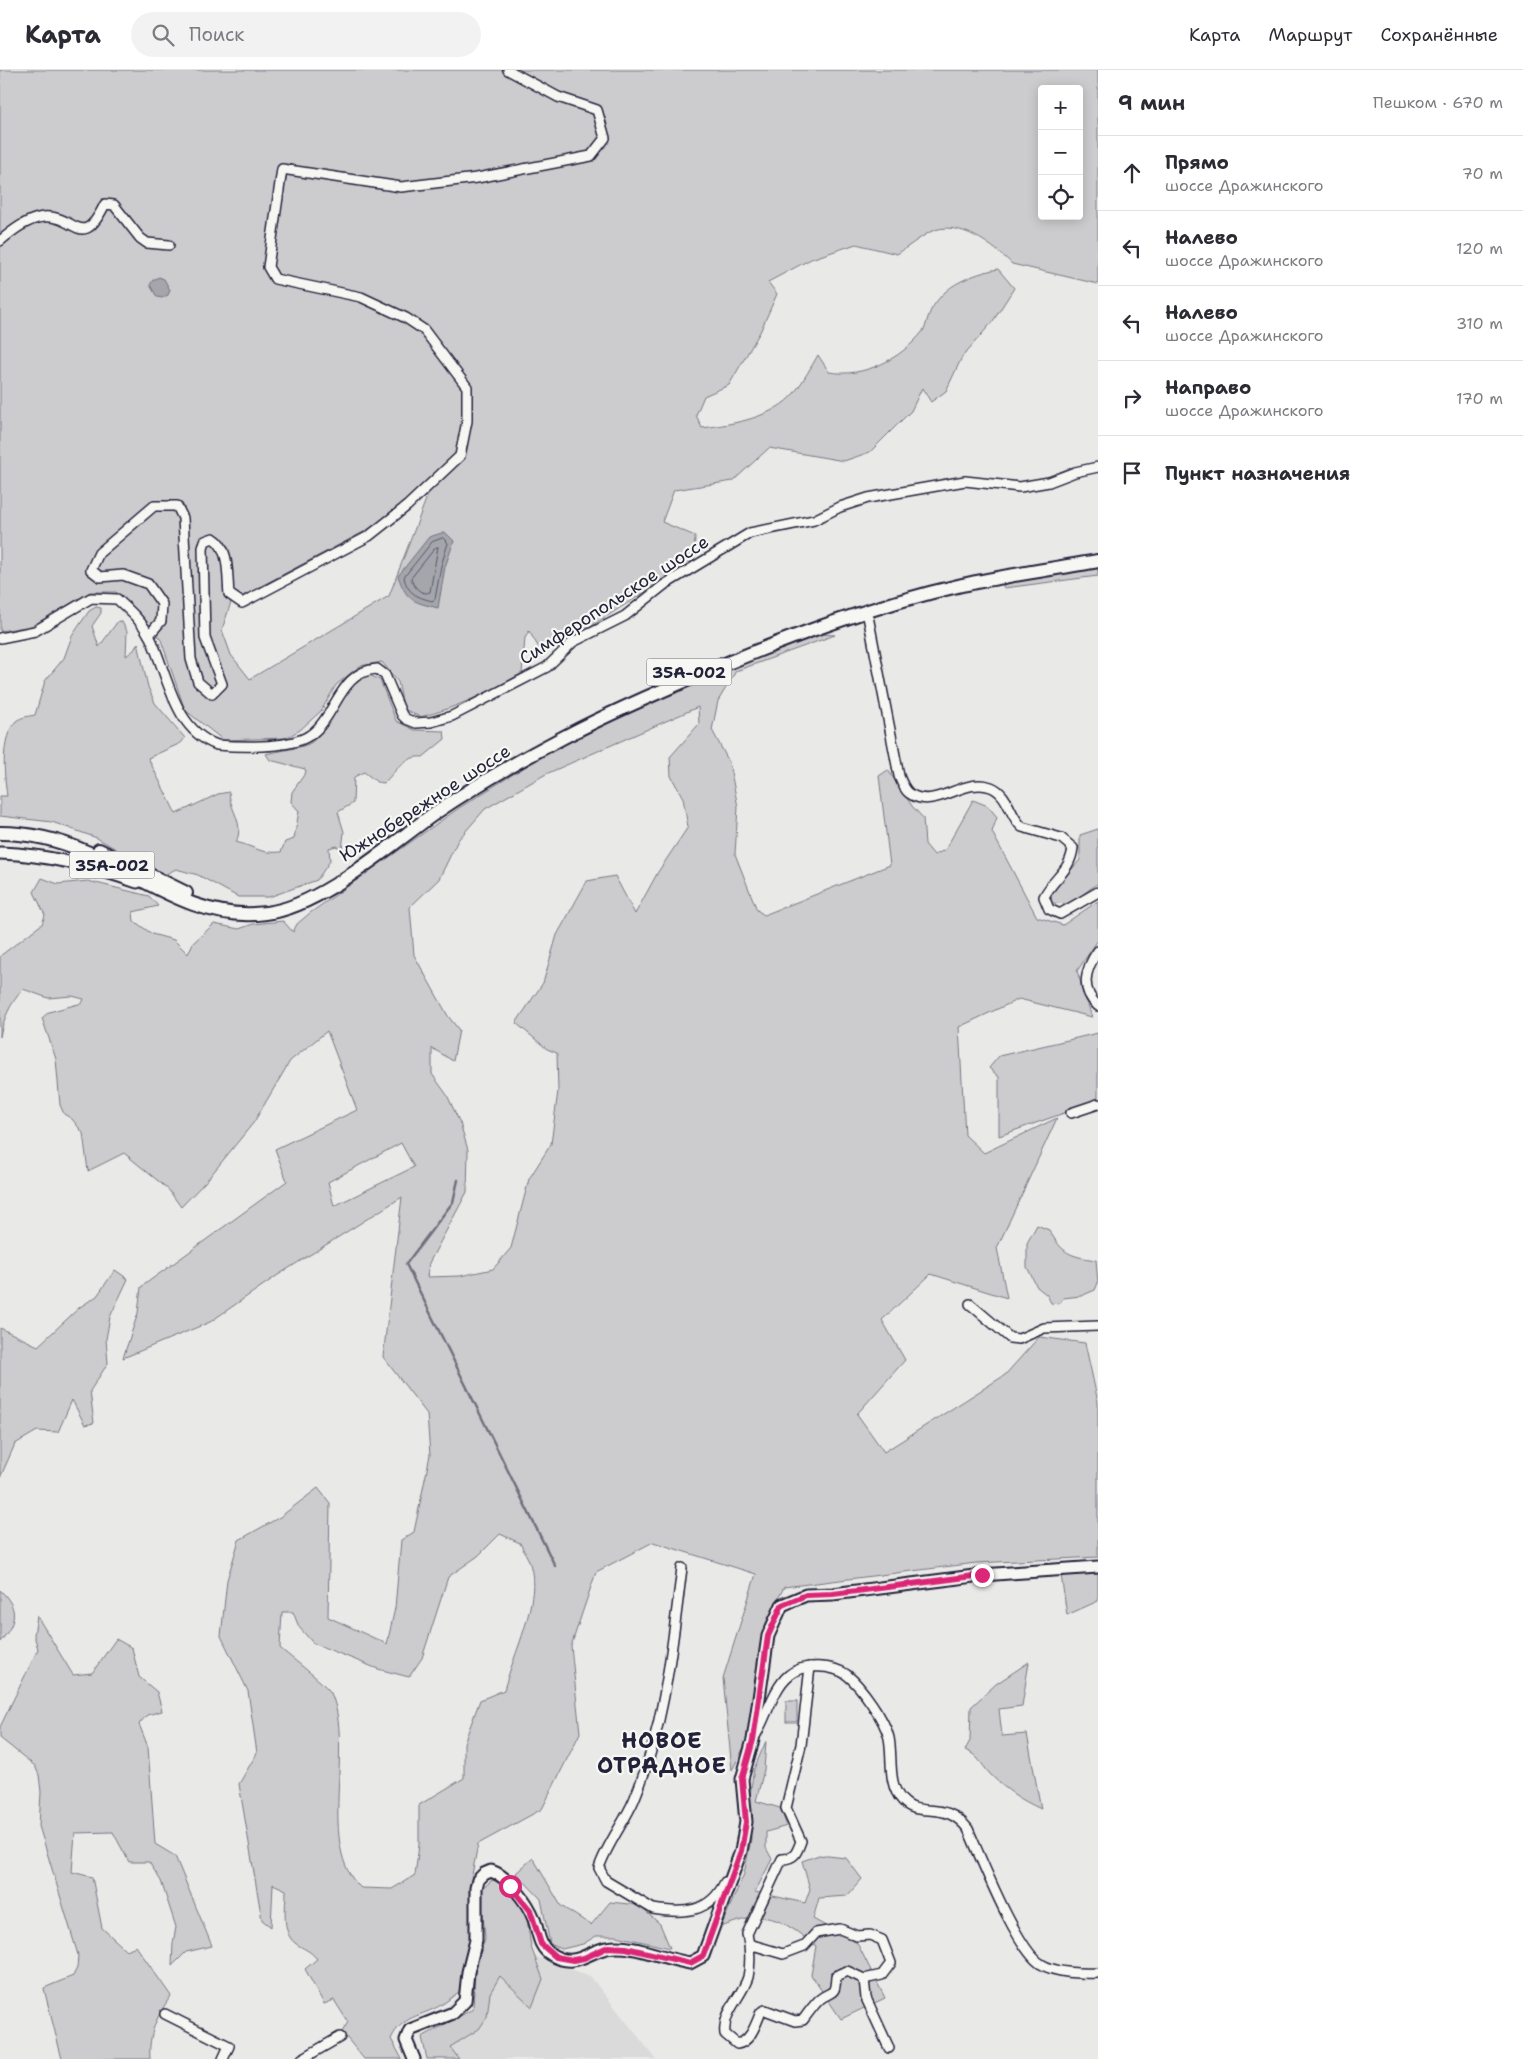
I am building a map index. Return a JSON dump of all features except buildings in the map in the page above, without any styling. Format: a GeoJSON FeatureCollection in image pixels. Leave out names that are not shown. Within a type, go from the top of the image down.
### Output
{"type":"FeatureCollection","features":[{"type":"Feature","properties":{"kind":"highway","name":"Южнобережное шоссе"},"geometry":{"type":"LineString","coordinates":[[0,827],[38,830],[67,837],[204,900],[222,904],[251,906],[292,901],[321,885],[408,824],[495,767],[548,738],[691,671],[894,596],[961,578],[1098,555]]}},
{"type":"Feature","properties":{"kind":"highway","name":"Южнобережное шоссе"},"geometry":{"type":"LineString","coordinates":[[0,833],[37,836],[63,843],[88,853],[158,890],[198,906],[220,912],[265,914],[294,906],[326,891],[437,812],[569,734],[774,643],[846,614],[870,610],[963,585],[1098,561]]}},
{"type":"Feature","properties":{"kind":"highway"},"geometry":{"type":"LineString","coordinates":[[870,610],[892,600],[894,596]]}},
{"type":"Feature","properties":{"kind":"main road"},"geometry":{"type":"LineString","coordinates":[[0,853],[56,858],[97,868],[158,890]]}},
{"type":"Feature","properties":{"kind":"main road"},"geometry":{"type":"LineString","coordinates":[[414,2059],[406,2040],[410,2030],[453,2012],[465,2001],[468,1972],[476,1940],[476,1888],[478,1880],[484,1874],[494,1872],[510,1886],[530,1910],[541,1944],[556,1957],[578,1959],[600,1949],[614,1947],[690,1963],[703,1956],[741,1851],[746,1822],[742,1779],[753,1740],[768,1636],[782,1605],[806,1595],[833,1594],[982,1575],[1098,1567]]}},
{"type":"Feature","properties":{"kind":"street"},"geometry":{"type":"LineString","coordinates":[[149,635],[161,622],[162,604],[148,584],[123,575],[100,577],[91,570],[99,553],[154,506],[177,506],[183,518],[191,659],[198,682],[212,694],[222,684],[205,638],[203,548],[205,541],[213,538],[221,543],[224,550],[229,594],[242,603],[369,536],[407,506],[460,456],[467,421],[466,387],[424,330],[406,318],[360,297],[275,279],[268,267],[282,169],[401,187],[477,178],[591,156],[605,138],[597,110],[558,97],[508,70]]}},
{"type":"Feature","properties":{"kind":"street"},"geometry":{"type":"LineString","coordinates":[[0,241],[26,223],[42,217],[53,218],[78,228],[89,228],[96,223],[105,204],[114,205],[146,243],[169,245]]}},
{"type":"Feature","properties":{"kind":"street","name":"Симферопольское шоссе"},"geometry":{"type":"LineString","coordinates":[[0,638],[35,631],[92,598],[117,599],[135,615],[149,635],[168,687],[186,723],[208,742],[217,745],[288,743],[305,738],[316,730],[346,686],[357,675],[368,670],[377,669],[385,676],[402,715],[416,723],[431,722],[452,716],[547,667],[573,642],[625,616],[664,585],[750,533],[814,520],[840,507],[868,498],[965,481],[1020,487],[1050,482],[1075,472],[1098,467]]}},
{"type":"Feature","properties":{"kind":"street"},"geometry":{"type":"LineString","coordinates":[[870,610],[899,776],[908,792],[925,800],[978,785],[992,787],[1003,796],[1017,822],[1022,827],[1061,838],[1073,848],[1071,863],[1050,885],[1044,897],[1049,909],[1060,914],[1098,892]]}},
{"type":"Feature","properties":{"kind":"street"},"geometry":{"type":"LineString","coordinates":[[1098,951],[1088,968],[1086,984],[1090,998],[1098,1006]]}},
{"type":"Feature","properties":{"kind":"street"},"geometry":{"type":"LineString","coordinates":[[1071,1113],[1098,1104]]}},
{"type":"Feature","properties":{"kind":"street"},"geometry":{"type":"LineString","coordinates":[[970,1304],[1010,1338],[1018,1339],[1044,1328],[1098,1326]]}},
{"type":"Feature","properties":{"kind":"street"},"geometry":{"type":"LineString","coordinates":[[682,1568],[665,1697],[656,1734],[634,1800],[599,1868],[606,1881],[653,1909],[680,1912],[702,1907],[719,1894],[741,1851]]}},
{"type":"Feature","properties":{"kind":"street"},"geometry":{"type":"LineString","coordinates":[[753,1740],[764,1722],[784,1679],[791,1673],[810,1667],[830,1668],[846,1674],[863,1692],[889,1736],[893,1782],[902,1800],[920,1810],[940,1810],[953,1814],[962,1822],[968,1830],[994,1888],[1027,1950],[1042,1965],[1098,1973]]}},
{"type":"Feature","properties":{"kind":"street"},"geometry":{"type":"LineString","coordinates":[[750,1944],[783,1954],[804,1946],[816,1933],[840,1929],[857,1936],[870,1935],[882,1940],[891,1963],[882,1975],[864,1978],[847,1971],[836,1976],[836,1987],[832,1994],[820,1999],[803,2020],[795,2021],[765,2010],[761,2012],[748,2037],[737,2044],[725,2034],[724,2026],[734,2000],[748,1977],[750,1944],[746,1934],[782,1859],[789,1859],[797,1854],[801,1841],[786,1808],[801,1745],[810,1667]]}},
{"type":"Feature","properties":{"kind":"street"},"geometry":{"type":"LineString","coordinates":[[864,1978],[866,1998],[889,2048]]}},
{"type":"Feature","properties":{"kind":"street"},"geometry":{"type":"LineString","coordinates":[[164,2014],[229,2046],[223,2059]]}},
{"type":"Feature","properties":{"kind":"street"},"geometry":{"type":"LineString","coordinates":[[302,2059],[340,2037]]}},
{"type":"Feature","properties":{"kind":"shaded area"},"geometry":{"type":"Polygon","coordinates":[[[0,70],[1098,70],[1098,284],[1012,264],[985,242],[963,231],[952,228],[930,232],[897,254],[856,244],[811,259],[768,282],[777,294],[760,332],[729,385],[704,396],[696,415],[702,428],[740,422],[765,414],[776,408],[795,392],[818,355],[829,372],[842,373],[868,369],[893,358],[923,331],[931,310],[941,296],[963,280],[977,274],[998,269],[1014,288],[993,321],[962,357],[946,391],[931,402],[922,388],[911,411],[870,452],[844,461],[769,448],[733,481],[674,490],[662,522],[695,536],[694,561],[560,646],[542,653],[529,631],[525,638],[522,673],[497,687],[460,704],[420,717],[404,709],[398,682],[382,662],[360,666],[336,685],[321,711],[300,730],[286,738],[223,740],[185,710],[161,640],[143,618],[116,592],[90,592],[32,626],[0,631],[0,70]],[[430,489],[384,521],[231,602],[222,630],[231,655],[250,679],[389,596],[430,489]]]}},
{"type":"Feature","properties":{"kind":"shaded area"},"geometry":{"type":"Polygon","coordinates":[[[1098,565],[1098,576],[1004,588],[1002,583],[1098,565]]]}},
{"type":"Feature","properties":{"kind":"shaded area"},"geometry":{"type":"Polygon","coordinates":[[[96,607],[101,608],[101,613],[92,626],[99,647],[118,621],[122,622],[127,631],[126,656],[134,650],[138,643],[148,687],[155,703],[185,738],[181,743],[148,758],[176,814],[218,794],[229,792],[239,829],[236,842],[263,851],[281,852],[285,842],[294,839],[299,811],[291,802],[292,792],[306,772],[305,769],[270,760],[266,754],[297,748],[312,742],[320,734],[344,695],[359,680],[369,675],[380,680],[396,721],[415,730],[444,731],[445,739],[423,757],[406,761],[384,783],[377,782],[364,772],[354,777],[353,803],[338,812],[344,832],[342,850],[336,846],[329,848],[330,861],[317,880],[269,897],[238,897],[198,875],[176,869],[162,876],[97,838],[52,822],[0,816],[0,796],[7,796],[4,756],[7,737],[11,728],[16,721],[35,715],[45,681],[64,658],[72,636],[89,611],[96,607]]]}},
{"type":"Feature","properties":{"kind":"shaded area"},"geometry":{"type":"Polygon","coordinates":[[[822,634],[835,635],[736,671],[718,701],[712,730],[729,762],[738,807],[735,854],[757,910],[764,915],[890,865],[879,776],[888,770],[912,806],[923,818],[925,844],[934,855],[945,850],[973,800],[988,806],[997,817],[992,832],[1037,917],[1063,925],[1098,901],[1098,940],[1077,971],[1092,1017],[1019,999],[959,1027],[965,1135],[984,1153],[1057,1118],[997,1248],[1007,1298],[931,1274],[882,1320],[905,1360],[857,1414],[884,1452],[1005,1375],[1039,1337],[1085,1343],[1098,1402],[1098,1557],[976,1563],[784,1587],[766,1623],[752,1732],[732,1770],[723,1678],[756,1574],[653,1542],[596,1572],[571,1646],[580,1733],[542,1809],[478,1844],[469,1890],[470,1934],[460,1991],[434,2009],[406,2021],[395,2031],[391,2039],[402,2059],[364,2059],[342,2032],[348,2022],[334,2000],[324,2004],[305,1969],[317,1959],[295,1943],[288,1932],[285,1918],[286,1890],[273,1884],[271,1927],[262,1920],[239,1784],[257,1753],[248,1691],[221,1636],[227,1580],[239,1540],[280,1517],[318,1488],[330,1503],[328,1617],[387,1644],[395,1608],[401,1540],[414,1532],[430,1455],[427,1414],[383,1357],[402,1197],[278,1275],[210,1322],[123,1358],[138,1313],[141,1287],[287,1181],[275,1149],[357,1110],[327,1031],[290,1061],[254,1122],[207,1180],[181,1207],[168,1189],[124,1153],[88,1171],[83,1133],[72,1119],[64,1114],[60,1105],[56,1059],[42,1018],[49,1012],[82,1003],[84,999],[72,996],[48,998],[23,989],[8,1011],[0,1037],[0,956],[42,924],[45,915],[34,892],[42,878],[58,884],[88,881],[149,896],[158,906],[133,912],[134,921],[152,934],[174,940],[188,954],[193,943],[214,924],[239,929],[253,924],[283,921],[293,932],[297,924],[310,913],[459,808],[568,740],[732,667],[822,634]],[[698,707],[546,774],[485,809],[458,840],[439,879],[410,907],[414,955],[448,1016],[459,1030],[453,1061],[432,1048],[432,1074],[447,1095],[460,1123],[468,1150],[467,1192],[429,1263],[427,1277],[460,1276],[493,1269],[511,1248],[529,1179],[551,1144],[558,1091],[557,1053],[547,1049],[516,1023],[543,983],[557,935],[587,881],[615,876],[635,914],[658,872],[688,827],[683,798],[671,776],[670,757],[699,724],[698,707]],[[401,1143],[328,1182],[334,1206],[414,1167],[401,1143]],[[500,1534],[478,1556],[448,1577],[422,1658],[409,1677],[378,1669],[313,1643],[299,1627],[293,1612],[282,1612],[280,1648],[331,1693],[337,1715],[339,1741],[338,1823],[341,1848],[348,1870],[361,1888],[392,1889],[415,1875],[419,1845],[419,1805],[464,1778],[464,1743],[480,1700],[504,1690],[525,1627],[532,1594],[533,1578],[530,1564],[520,1543],[500,1534]]]}},
{"type":"Feature","properties":{"kind":"shaded area"},"geometry":{"type":"Polygon","coordinates":[[[1098,829],[1098,883],[1070,904],[1052,903],[1051,892],[1080,860],[1080,835],[1098,829]]]}},
{"type":"Feature","properties":{"kind":"shaded area"},"geometry":{"type":"Polygon","coordinates":[[[1098,1033],[1098,1101],[999,1136],[999,1077],[989,1068],[999,1056],[1098,1033]]]}},
{"type":"Feature","properties":{"kind":"shaded area"},"geometry":{"type":"Polygon","coordinates":[[[1037,1225],[1049,1230],[1058,1244],[1073,1255],[1096,1260],[1098,1283],[1095,1290],[1081,1296],[1063,1298],[1059,1304],[1051,1303],[1047,1295],[1037,1287],[1027,1267],[1027,1243],[1037,1225]]]}},
{"type":"Feature","properties":{"kind":"shaded area"},"geometry":{"type":"Polygon","coordinates":[[[115,1270],[128,1279],[110,1317],[106,1339],[108,1363],[90,1391],[94,1423],[85,1425],[72,1400],[58,1432],[37,1431],[15,1444],[0,1478],[0,1328],[38,1346],[80,1307],[97,1296],[115,1270]]]}},
{"type":"Feature","properties":{"kind":"shaded area"},"geometry":{"type":"Polygon","coordinates":[[[1098,1570],[1098,1601],[1067,1615],[1061,1575],[1098,1570]]]}},
{"type":"Feature","properties":{"kind":"shaded area"},"geometry":{"type":"Polygon","coordinates":[[[0,1590],[11,1603],[14,1616],[10,1629],[0,1642],[0,1590]]]}},
{"type":"Feature","properties":{"kind":"shaded area"},"geometry":{"type":"Polygon","coordinates":[[[37,1616],[73,1675],[92,1673],[116,1639],[132,1648],[139,1677],[157,1692],[162,1711],[147,1715],[139,1724],[148,1747],[155,1844],[175,1856],[212,1946],[186,1952],[172,1966],[176,1927],[161,1881],[149,1862],[129,1862],[113,1832],[75,1833],[72,1872],[92,1877],[102,1928],[126,1950],[136,1946],[171,1996],[154,2026],[150,2042],[150,2059],[62,2059],[45,1993],[44,1988],[73,1976],[77,1968],[78,1955],[39,1826],[41,1792],[39,1775],[35,1766],[0,1738],[0,1727],[38,1649],[34,1635],[37,1616]]]}},
{"type":"Feature","properties":{"kind":"shaded area"},"geometry":{"type":"Polygon","coordinates":[[[1029,1662],[1022,1706],[999,1709],[1002,1736],[1027,1734],[1041,1809],[1008,1790],[990,1774],[976,1757],[965,1750],[970,1741],[971,1707],[996,1684],[1029,1662]]]}},
{"type":"Feature","properties":{"kind":"shaded area"},"geometry":{"type":"Polygon","coordinates":[[[786,1701],[797,1701],[797,1722],[786,1722],[786,1701]]]}},
{"type":"Feature","properties":{"kind":"shaded area"},"geometry":{"type":"Polygon","coordinates":[[[766,1741],[764,1770],[756,1801],[780,1808],[787,1826],[766,1832],[766,1848],[772,1859],[755,1892],[805,1903],[810,1889],[802,1861],[819,1855],[846,1858],[862,1879],[847,1896],[819,1898],[813,1919],[857,1943],[885,1998],[841,2019],[811,1975],[816,1946],[782,1922],[762,1917],[737,1921],[721,1927],[744,1874],[751,1839],[749,1800],[754,1769],[766,1741]]]}},
{"type":"Feature","properties":{"kind":"shaded area"},"geometry":{"type":"Polygon","coordinates":[[[533,1858],[561,1906],[591,1925],[610,1902],[638,1905],[660,1924],[670,1948],[617,1936],[596,1936],[583,1944],[562,1949],[550,1944],[541,1899],[516,1873],[533,1858]]]}},
{"type":"Feature","properties":{"kind":"shaded area"},"geometry":{"type":"Polygon","coordinates":[[[497,1879],[514,1894],[526,1912],[531,1947],[543,1979],[532,2007],[500,1976],[490,1993],[487,2017],[479,2029],[450,2047],[459,2059],[427,2059],[422,2037],[473,2009],[475,1972],[485,1938],[481,1890],[491,1881],[497,1879]]]}},
{"type":"Feature","properties":{"kind":"shaded area"},"geometry":{"type":"Polygon","coordinates":[[[533,1956],[590,1976],[656,2059],[437,2059],[482,2013],[493,1966],[533,1956]]]}},
{"type":"Feature","properties":{"kind":"water"},"geometry":{"type":"Polygon","coordinates":[[[159,277],[164,279],[170,290],[168,295],[162,298],[157,297],[150,285],[153,280],[159,277]]]}},
{"type":"Feature","properties":{"kind":"water"},"geometry":{"type":"Polygon","coordinates":[[[445,532],[454,541],[445,567],[438,608],[412,600],[401,585],[398,576],[429,537],[445,532]]]}},
{"type":"Feature","properties":{"kind":"waterway"},"geometry":{"type":"LineString","coordinates":[[458,1180],[453,1202],[406,1264],[555,1566]]}},
{"type":"Feature","properties":{"kind":"district","name":"НОВОЕ ОТРАДНОЕ"},"geometry":{"type":"Point","coordinates":[662,1752]}},
{"type":"Feature","properties":{"kind":"route"},"geometry":{"type":"LineString","coordinates":[[510,1886],[530,1910],[541,1944],[556,1957],[573,1960],[592,1955],[600,1949],[614,1947],[690,1963],[697,1960],[703,1956],[711,1937],[741,1851],[746,1822],[742,1779],[744,1766],[753,1740],[768,1636],[774,1618],[782,1605],[806,1595],[833,1594],[982,1575]]}}]}
